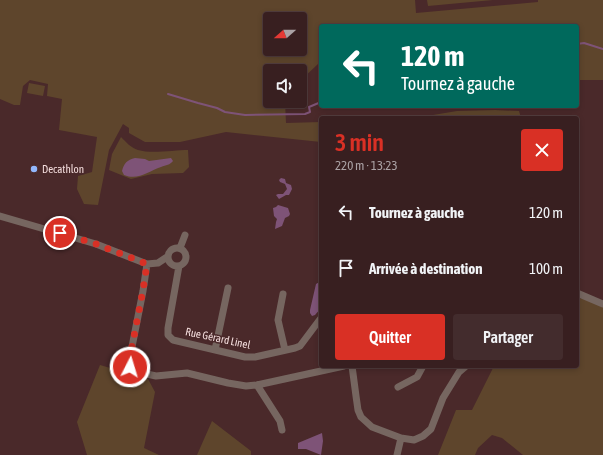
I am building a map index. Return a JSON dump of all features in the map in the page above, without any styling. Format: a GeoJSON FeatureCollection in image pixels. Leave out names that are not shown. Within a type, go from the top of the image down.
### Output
{"type":"FeatureCollection","features":[{"type":"Feature","properties":{"kind":"street"},"geometry":{"type":"LineString","coordinates":[[0,216],[96,244],[147,264],[158,263],[167,257],[171,249],[176,247],[184,251],[186,257],[184,263],[179,266],[172,265],[167,257]]}},
{"type":"Feature","properties":{"kind":"street"},"geometry":{"type":"LineString","coordinates":[[180,248],[185,235]]}},
{"type":"Feature","properties":{"kind":"street"},"geometry":{"type":"LineString","coordinates":[[147,264],[129,362],[133,371],[156,376],[187,372],[228,383],[246,386],[257,385],[335,368]]}},
{"type":"Feature","properties":{"kind":"street","name":"Rue Gérard Linel"},"geometry":{"type":"LineString","coordinates":[[179,266],[168,328],[168,335],[173,340],[245,357],[252,357],[300,346],[319,321]]}},
{"type":"Feature","properties":{"kind":"street"},"geometry":{"type":"LineString","coordinates":[[215,350],[228,288]]}},
{"type":"Feature","properties":{"kind":"street"},"geometry":{"type":"LineString","coordinates":[[283,294],[278,320],[285,350]]}},
{"type":"Feature","properties":{"kind":"street"},"geometry":{"type":"LineString","coordinates":[[579,295],[603,303]]}},
{"type":"Feature","properties":{"kind":"street"},"geometry":{"type":"LineString","coordinates":[[352,368],[358,410],[361,417],[372,427],[401,438],[414,440],[423,436],[431,429],[443,398],[459,372],[464,368]]}},
{"type":"Feature","properties":{"kind":"street"},"geometry":{"type":"LineString","coordinates":[[398,387],[417,377],[422,368]]}},
{"type":"Feature","properties":{"kind":"street"},"geometry":{"type":"LineString","coordinates":[[257,385],[280,421],[282,430]]}},
{"type":"Feature","properties":{"kind":"street"},"geometry":{"type":"LineString","coordinates":[[397,455],[401,438]]}},
{"type":"Feature","properties":{"kind":"shaded area"},"geometry":{"type":"Polygon","coordinates":[[[0,0],[415,0],[416,13],[538,2],[538,0],[603,0],[603,80],[579,80],[579,24],[319,24],[319,64],[307,74],[307,64],[263,64],[263,108],[285,108],[286,123],[319,122],[319,142],[226,132],[180,142],[145,142],[129,133],[129,128],[123,124],[109,150],[98,205],[84,204],[77,189],[78,176],[92,172],[97,137],[59,130],[62,99],[47,96],[48,84],[30,80],[23,86],[20,105],[14,105],[0,99],[0,0]]]}},
{"type":"Feature","properties":{"kind":"shaded area"},"geometry":{"type":"Polygon","coordinates":[[[427,0],[493,0],[428,6],[427,0]]]}},
{"type":"Feature","properties":{"kind":"shaded area"},"geometry":{"type":"Polygon","coordinates":[[[29,83],[45,86],[43,96],[27,93],[29,83]]]}},
{"type":"Feature","properties":{"kind":"shaded area"},"geometry":{"type":"Polygon","coordinates":[[[457,111],[519,111],[520,116],[427,116],[457,111]]]}},
{"type":"Feature","properties":{"kind":"shaded area"},"geometry":{"type":"Polygon","coordinates":[[[121,137],[133,148],[143,151],[156,152],[188,150],[189,167],[183,173],[152,174],[131,179],[109,170],[112,154],[121,137]]]}},
{"type":"Feature","properties":{"kind":"shaded area"},"geometry":{"type":"Polygon","coordinates":[[[135,158],[149,161],[171,158],[173,161],[143,175],[129,177],[124,175],[122,171],[125,164],[135,158]]]}},
{"type":"Feature","properties":{"kind":"shaded area"},"geometry":{"type":"Polygon","coordinates":[[[281,178],[285,179],[286,183],[291,185],[292,189],[289,195],[279,199],[276,195],[283,194],[287,189],[285,184],[280,182],[279,180],[281,178]]]}},
{"type":"Feature","properties":{"kind":"shaded area"},"geometry":{"type":"Polygon","coordinates":[[[278,205],[288,208],[290,214],[285,218],[282,226],[275,229],[277,219],[274,216],[273,208],[278,205]]]}},
{"type":"Feature","properties":{"kind":"shaded area"},"geometry":{"type":"Polygon","coordinates":[[[319,282],[319,310],[312,316],[310,310],[316,284],[319,282]]]}},
{"type":"Feature","properties":{"kind":"shaded area"},"geometry":{"type":"Polygon","coordinates":[[[583,298],[603,306],[603,455],[523,455],[502,438],[492,435],[478,448],[475,455],[438,455],[456,410],[472,410],[493,368],[579,368],[579,299],[583,298]]]}},
{"type":"Feature","properties":{"kind":"shaded area"},"geometry":{"type":"Polygon","coordinates":[[[100,365],[148,379],[155,392],[144,448],[159,455],[87,455],[77,422],[100,365]]]}},
{"type":"Feature","properties":{"kind":"shaded area"},"geometry":{"type":"Polygon","coordinates":[[[212,421],[251,451],[251,455],[197,455],[212,421]]]}},
{"type":"Feature","properties":{"kind":"shaded area"},"geometry":{"type":"Polygon","coordinates":[[[322,433],[323,441],[321,455],[306,449],[298,449],[298,443],[322,433]]]}},
{"type":"Feature","properties":{"kind":"waterway"},"geometry":{"type":"LineString","coordinates":[[579,44],[584,43],[603,49]]}},
{"type":"Feature","properties":{"kind":"waterway"},"geometry":{"type":"LineString","coordinates":[[168,94],[217,108],[225,112],[245,115],[305,114],[310,112],[309,107],[319,103]]}},
{"type":"Feature","properties":{"kind":"place","name":"Decathlon"},"geometry":{"type":"Point","coordinates":[34,169]}},
{"type":"Feature","properties":{"kind":"route"},"geometry":{"type":"LineString","coordinates":[[60,233],[96,244],[147,264],[129,362],[130,367]]}}]}
